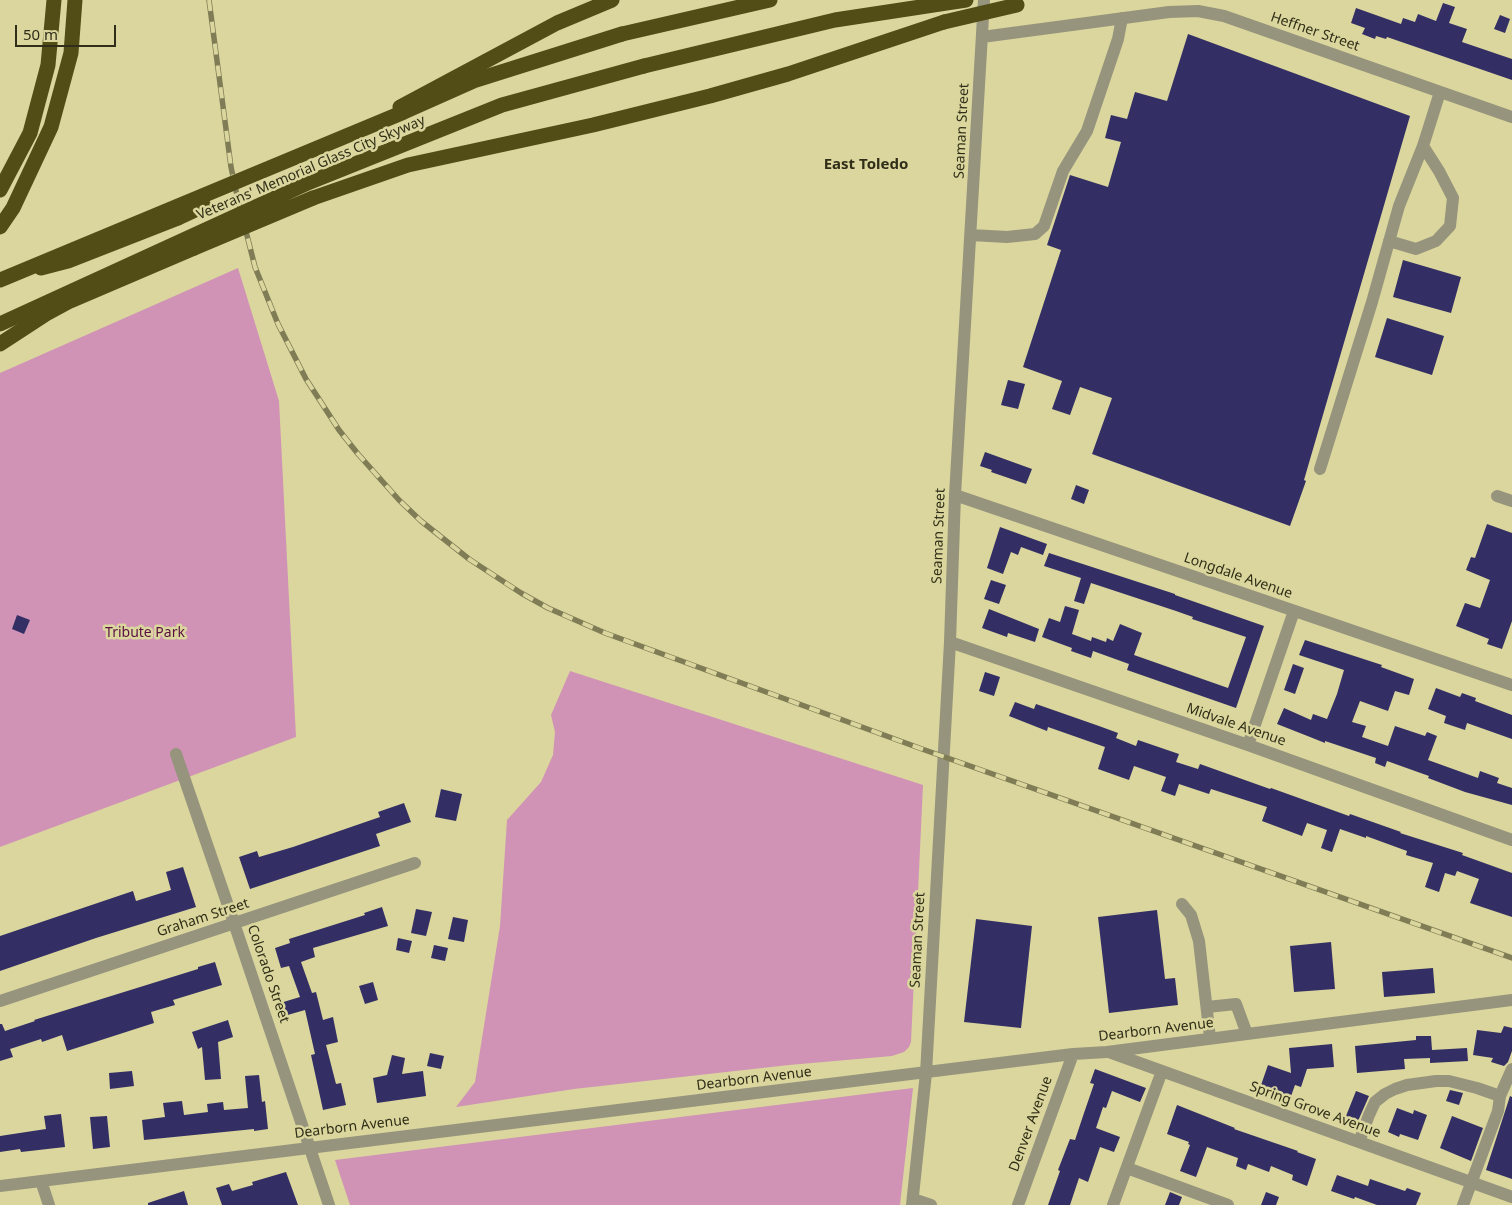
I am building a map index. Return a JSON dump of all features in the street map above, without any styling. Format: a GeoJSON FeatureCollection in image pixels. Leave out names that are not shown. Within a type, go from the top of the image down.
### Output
{"type":"FeatureCollection","features":[{"type":"Feature","properties":{"kind":"highway"},"geometry":{"type":"LineString","coordinates":[[0,190],[30,133],[48,65],[54,0]]}},
{"type":"Feature","properties":{"kind":"highway"},"geometry":{"type":"LineString","coordinates":[[0,227],[13,208],[51,127],[71,53],[75,0]]}},
{"type":"Feature","properties":{"kind":"highway"},"geometry":{"type":"LineString","coordinates":[[0,274],[40,268],[68,261],[178,218],[271,175],[536,34],[581,12],[612,0]]}},
{"type":"Feature","properties":{"kind":"highway","name":"Veterans' Memorial Glass City Skyway"},"geometry":{"type":"LineString","coordinates":[[0,280],[404,112],[476,80],[622,34],[770,0]]}},
{"type":"Feature","properties":{"kind":"highway","name":"Veterans' Memorial Glass City Skyway"},"geometry":{"type":"LineString","coordinates":[[0,324],[310,182],[492,109],[644,66],[835,20],[966,0]]}},
{"type":"Feature","properties":{"kind":"highway"},"geometry":{"type":"LineString","coordinates":[[0,344],[70,301],[313,198],[408,165],[641,114],[718,94],[788,74],[944,22],[1019,2]]}},
{"type":"Feature","properties":{"kind":"street","name":"Seaman Street"},"geometry":{"type":"LineString","coordinates":[[912,1202],[926,1073],[950,642],[955,495],[984,0]]}},
{"type":"Feature","properties":{"kind":"street","name":"Heffner Street"},"geometry":{"type":"LineString","coordinates":[[982,37],[1169,12],[1198,11],[1224,16],[1512,117]]}},
{"type":"Feature","properties":{"kind":"street"},"geometry":{"type":"LineString","coordinates":[[970,234],[1007,237],[1035,234],[1044,226],[1064,171],[1087,130],[1118,39],[1122,18]]}},
{"type":"Feature","properties":{"kind":"street"},"geometry":{"type":"LineString","coordinates":[[1320,469],[1372,302],[1399,206],[1423,146],[1440,92]]}},
{"type":"Feature","properties":{"kind":"street"},"geometry":{"type":"LineString","coordinates":[[1389,241],[1416,249],[1436,241],[1450,226],[1453,198],[1423,146]]}},
{"type":"Feature","properties":{"kind":"street","name":"Longdale Avenue"},"geometry":{"type":"LineString","coordinates":[[955,495],[1512,685]]}},
{"type":"Feature","properties":{"kind":"street"},"geometry":{"type":"LineString","coordinates":[[1497,496],[1512,502]]}},
{"type":"Feature","properties":{"kind":"street"},"geometry":{"type":"LineString","coordinates":[[1248,745],[1294,611]]}},
{"type":"Feature","properties":{"kind":"street","name":"Midvale Avenue"},"geometry":{"type":"LineString","coordinates":[[950,642],[1248,745],[1512,840]]}},
{"type":"Feature","properties":{"kind":"street","name":"Colorado Street"},"geometry":{"type":"LineString","coordinates":[[176,754],[329,1205]]}},
{"type":"Feature","properties":{"kind":"street","name":"Graham Street"},"geometry":{"type":"LineString","coordinates":[[0,1001],[415,863]]}},
{"type":"Feature","properties":{"kind":"street"},"geometry":{"type":"LineString","coordinates":[[1182,904],[1190,914],[1199,941],[1210,1038]]}},
{"type":"Feature","properties":{"kind":"street","name":"Dearborn Avenue"},"geometry":{"type":"LineString","coordinates":[[0,1186],[1073,1054],[1107,1052],[1512,1000]]}},
{"type":"Feature","properties":{"kind":"street"},"geometry":{"type":"LineString","coordinates":[[1207,1007],[1236,1004],[1247,1034]]}},
{"type":"Feature","properties":{"kind":"street","name":"Spring Grove Avenue"},"geometry":{"type":"LineString","coordinates":[[1107,1052],[1512,1197]]}},
{"type":"Feature","properties":{"kind":"street","name":"Denver Avenue"},"geometry":{"type":"LineString","coordinates":[[1018,1205],[1073,1054]]}},
{"type":"Feature","properties":{"kind":"street"},"geometry":{"type":"LineString","coordinates":[[1463,1205],[1498,1111],[1500,1096],[1512,1069]]}},
{"type":"Feature","properties":{"kind":"street"},"geometry":{"type":"LineString","coordinates":[[1113,1205],[1162,1071]]}},
{"type":"Feature","properties":{"kind":"street"},"geometry":{"type":"LineString","coordinates":[[1359,1142],[1368,1115],[1375,1102],[1395,1089],[1426,1083],[1449,1082],[1477,1088],[1500,1096]]}},
{"type":"Feature","properties":{"kind":"street"},"geometry":{"type":"LineString","coordinates":[[1127,1168],[1228,1205]]}},
{"type":"Feature","properties":{"kind":"street"},"geometry":{"type":"LineString","coordinates":[[41,1181],[49,1205]]}},
{"type":"Feature","properties":{"kind":"street"},"geometry":{"type":"LineString","coordinates":[[912,1202],[931,1205]]}},
{"type":"Feature","properties":{"kind":"green space","name":"Tribute Park"},"geometry":{"type":"Polygon","coordinates":[[[238,268],[279,401],[296,737],[0,847],[0,373],[238,268]]]}},
{"type":"Feature","properties":{"kind":"green space"},"geometry":{"type":"Polygon","coordinates":[[[570,671],[923,785],[911,1042],[904,1052],[892,1056],[789,1065],[574,1089],[456,1107],[475,1082],[500,926],[507,820],[541,782],[553,755],[555,732],[551,715],[570,671]]]}},
{"type":"Feature","properties":{"kind":"green space"},"geometry":{"type":"Polygon","coordinates":[[[913,1088],[900,1205],[350,1205],[335,1160],[913,1088]]]}},
{"type":"Feature","properties":{"kind":"building"},"geometry":{"type":"Polygon","coordinates":[[[1443,3],[1455,7],[1449,23],[1467,29],[1462,42],[1512,59],[1512,80],[1387,37],[1386,39],[1376,36],[1375,39],[1362,34],[1365,28],[1351,23],[1356,8],[1401,24],[1403,18],[1415,22],[1418,14],[1436,21],[1443,3]]]}},
{"type":"Feature","properties":{"kind":"building"},"geometry":{"type":"Polygon","coordinates":[[[1500,15],[1510,19],[1505,33],[1494,29],[1500,15]]]}},
{"type":"Feature","properties":{"kind":"building"},"geometry":{"type":"Polygon","coordinates":[[[1188,34],[1410,116],[1304,480],[1306,481],[1290,526],[1092,454],[1112,398],[1080,387],[1070,415],[1052,409],[1062,381],[1023,367],[1061,250],[1047,245],[1070,175],[1108,187],[1121,142],[1105,138],[1111,115],[1127,119],[1135,92],[1167,101],[1188,34]]]}},
{"type":"Feature","properties":{"kind":"building"},"geometry":{"type":"Polygon","coordinates":[[[1403,260],[1461,277],[1451,313],[1393,297],[1403,260]]]}},
{"type":"Feature","properties":{"kind":"building"},"geometry":{"type":"Polygon","coordinates":[[[1387,318],[1444,336],[1432,375],[1375,357],[1387,318]]]}},
{"type":"Feature","properties":{"kind":"building"},"geometry":{"type":"Polygon","coordinates":[[[1008,380],[1025,384],[1018,409],[1001,405],[1008,380]]]}},
{"type":"Feature","properties":{"kind":"building"},"geometry":{"type":"Polygon","coordinates":[[[985,452],[1032,469],[1026,484],[991,472],[992,470],[980,466],[985,452]]]}},
{"type":"Feature","properties":{"kind":"building"},"geometry":{"type":"Polygon","coordinates":[[[1076,485],[1089,490],[1084,504],[1071,499],[1076,485]]]}},
{"type":"Feature","properties":{"kind":"building"},"geometry":{"type":"Polygon","coordinates":[[[1487,524],[1512,533],[1512,621],[1502,649],[1487,644],[1489,639],[1456,626],[1465,603],[1480,608],[1490,580],[1466,570],[1471,557],[1475,558],[1487,524]]]}},
{"type":"Feature","properties":{"kind":"building"},"geometry":{"type":"Polygon","coordinates":[[[1000,527],[1047,544],[1043,555],[1021,547],[1018,555],[1011,552],[1003,574],[987,568],[1000,527]]]}},
{"type":"Feature","properties":{"kind":"building"},"geometry":{"type":"Polygon","coordinates":[[[1049,553],[1175,594],[1264,626],[1236,708],[1127,670],[1129,664],[1093,651],[1091,658],[1071,651],[1072,648],[1042,637],[1049,618],[1060,622],[1065,606],[1079,610],[1072,634],[1091,641],[1092,637],[1106,642],[1107,638],[1113,641],[1120,624],[1142,633],[1134,655],[1228,688],[1246,637],[1192,619],[1193,617],[1176,611],[1091,583],[1084,604],[1074,601],[1081,578],[1044,566],[1049,553]]]}},
{"type":"Feature","properties":{"kind":"building"},"geometry":{"type":"Polygon","coordinates":[[[991,580],[1006,585],[999,604],[984,599],[991,580]]]}},
{"type":"Feature","properties":{"kind":"building"},"geometry":{"type":"Polygon","coordinates":[[[989,609],[1039,629],[1035,642],[1008,633],[1007,637],[982,628],[989,609]]]}},
{"type":"Feature","properties":{"kind":"building"},"geometry":{"type":"Polygon","coordinates":[[[17,615],[30,620],[24,634],[12,629],[17,615]]]}},
{"type":"Feature","properties":{"kind":"building"},"geometry":{"type":"Polygon","coordinates":[[[1305,640],[1382,665],[1381,667],[1414,679],[1409,695],[1395,691],[1388,711],[1360,701],[1352,722],[1366,726],[1362,737],[1388,746],[1395,726],[1425,736],[1427,732],[1437,736],[1428,760],[1478,778],[1480,771],[1499,778],[1497,783],[1512,788],[1512,805],[1465,792],[1428,778],[1429,776],[1387,761],[1385,767],[1375,763],[1376,758],[1325,741],[1325,743],[1277,724],[1284,708],[1311,720],[1313,714],[1327,719],[1337,694],[1344,670],[1299,655],[1305,640]]]}},
{"type":"Feature","properties":{"kind":"building"},"geometry":{"type":"Polygon","coordinates":[[[1293,664],[1304,668],[1295,694],[1284,690],[1293,664]]]}},
{"type":"Feature","properties":{"kind":"building"},"geometry":{"type":"Polygon","coordinates":[[[985,672],[1000,677],[994,696],[979,691],[985,672]]]}},
{"type":"Feature","properties":{"kind":"building"},"geometry":{"type":"Polygon","coordinates":[[[1436,688],[1460,697],[1462,693],[1476,698],[1475,701],[1512,715],[1512,739],[1467,723],[1465,730],[1444,723],[1446,716],[1428,709],[1436,688]]]}},
{"type":"Feature","properties":{"kind":"building"},"geometry":{"type":"Polygon","coordinates":[[[1015,702],[1034,709],[1036,704],[1118,733],[1116,738],[1136,746],[1138,740],[1179,754],[1176,762],[1198,769],[1200,764],[1463,853],[1462,855],[1512,873],[1512,917],[1470,903],[1479,879],[1457,871],[1455,876],[1445,873],[1439,892],[1425,887],[1433,863],[1406,855],[1407,851],[1366,836],[1366,838],[1340,829],[1332,852],[1321,848],[1327,830],[1307,823],[1302,836],[1262,821],[1267,807],[1211,789],[1209,794],[1179,784],[1175,796],[1161,791],[1166,777],[1134,766],[1129,780],[1098,769],[1105,747],[1048,727],[1047,731],[1009,716],[1015,702]]]}},
{"type":"Feature","properties":{"kind":"building"},"geometry":{"type":"Polygon","coordinates":[[[441,789],[462,794],[456,821],[435,817],[441,789]]]}},
{"type":"Feature","properties":{"kind":"building"},"geometry":{"type":"Polygon","coordinates":[[[404,803],[411,822],[376,834],[380,846],[250,889],[239,857],[257,851],[259,857],[293,847],[380,817],[378,812],[404,803]]]}},
{"type":"Feature","properties":{"kind":"building"},"geometry":{"type":"Polygon","coordinates":[[[183,867],[196,907],[96,938],[0,971],[0,936],[133,891],[136,901],[171,890],[166,872],[183,867]]]}},
{"type":"Feature","properties":{"kind":"building"},"geometry":{"type":"Polygon","coordinates":[[[382,907],[388,926],[313,948],[315,957],[301,962],[312,993],[316,992],[323,1020],[333,1017],[338,1042],[326,1045],[336,1084],[341,1083],[346,1105],[323,1110],[311,1055],[315,1054],[305,1010],[284,1016],[280,1003],[300,997],[289,966],[281,968],[275,948],[290,943],[289,939],[365,915],[364,913],[382,907]]]}},
{"type":"Feature","properties":{"kind":"building"},"geometry":{"type":"Polygon","coordinates":[[[416,909],[432,912],[426,936],[411,933],[416,909]]]}},
{"type":"Feature","properties":{"kind":"building"},"geometry":{"type":"Polygon","coordinates":[[[1157,910],[1165,979],[1175,978],[1178,1005],[1109,1013],[1098,917],[1157,910]]]}},
{"type":"Feature","properties":{"kind":"building"},"geometry":{"type":"Polygon","coordinates":[[[453,917],[468,920],[464,942],[448,939],[453,917]]]}},
{"type":"Feature","properties":{"kind":"building"},"geometry":{"type":"Polygon","coordinates":[[[976,919],[1032,926],[1021,1028],[964,1022],[976,919]]]}},
{"type":"Feature","properties":{"kind":"building"},"geometry":{"type":"Polygon","coordinates":[[[398,938],[412,941],[409,953],[396,950],[398,938]]]}},
{"type":"Feature","properties":{"kind":"building"},"geometry":{"type":"Polygon","coordinates":[[[1331,942],[1335,989],[1294,992],[1290,946],[1331,942]]]}},
{"type":"Feature","properties":{"kind":"building"},"geometry":{"type":"Polygon","coordinates":[[[434,945],[448,948],[445,961],[431,958],[434,945]]]}},
{"type":"Feature","properties":{"kind":"building"},"geometry":{"type":"Polygon","coordinates":[[[215,962],[222,985],[173,1000],[175,1005],[151,1012],[154,1023],[67,1051],[62,1035],[42,1042],[41,1039],[10,1049],[13,1057],[0,1061],[0,1024],[2,1024],[5,1031],[215,962]]]}},
{"type":"Feature","properties":{"kind":"building"},"geometry":{"type":"Polygon","coordinates":[[[1433,968],[1435,993],[1384,997],[1382,972],[1433,968]]]}},
{"type":"Feature","properties":{"kind":"building"},"geometry":{"type":"Polygon","coordinates":[[[373,982],[378,1000],[365,1004],[359,986],[373,982]]]}},
{"type":"Feature","properties":{"kind":"building"},"geometry":{"type":"Polygon","coordinates":[[[228,1020],[233,1037],[218,1042],[221,1079],[205,1080],[202,1047],[198,1049],[192,1032],[228,1020]]]}},
{"type":"Feature","properties":{"kind":"building"},"geometry":{"type":"Polygon","coordinates":[[[1504,1026],[1512,1028],[1512,1051],[1508,1062],[1504,1066],[1491,1062],[1493,1058],[1473,1055],[1477,1030],[1501,1033],[1504,1026]]]}},
{"type":"Feature","properties":{"kind":"building"},"geometry":{"type":"Polygon","coordinates":[[[1416,1036],[1431,1036],[1432,1050],[1467,1048],[1468,1061],[1430,1063],[1430,1058],[1404,1059],[1405,1069],[1357,1073],[1355,1046],[1416,1040],[1416,1036]]]}},
{"type":"Feature","properties":{"kind":"building"},"geometry":{"type":"Polygon","coordinates":[[[1332,1044],[1334,1067],[1307,1069],[1301,1087],[1295,1085],[1290,1099],[1260,1088],[1268,1065],[1291,1073],[1289,1048],[1332,1044]]]}},
{"type":"Feature","properties":{"kind":"building"},"geometry":{"type":"Polygon","coordinates":[[[430,1053],[444,1056],[441,1069],[427,1066],[430,1053]]]}},
{"type":"Feature","properties":{"kind":"building"},"geometry":{"type":"Polygon","coordinates":[[[392,1055],[405,1058],[402,1074],[423,1071],[426,1096],[377,1103],[373,1078],[387,1075],[392,1055]]]}},
{"type":"Feature","properties":{"kind":"building"},"geometry":{"type":"Polygon","coordinates":[[[1095,1069],[1146,1088],[1140,1102],[1112,1091],[1106,1108],[1103,1107],[1096,1128],[1120,1137],[1114,1152],[1100,1147],[1088,1182],[1079,1178],[1070,1205],[1048,1205],[1060,1171],[1058,1170],[1070,1139],[1075,1140],[1094,1084],[1090,1083],[1095,1069]]]}},
{"type":"Feature","properties":{"kind":"building"},"geometry":{"type":"Polygon","coordinates":[[[132,1071],[134,1086],[110,1089],[109,1073],[132,1071]]]}},
{"type":"Feature","properties":{"kind":"building"},"geometry":{"type":"Polygon","coordinates":[[[259,1075],[262,1102],[265,1101],[268,1129],[144,1140],[142,1120],[165,1117],[163,1103],[182,1101],[184,1115],[208,1112],[207,1104],[223,1102],[224,1110],[248,1108],[245,1076],[259,1075]]]}},
{"type":"Feature","properties":{"kind":"building"},"geometry":{"type":"Polygon","coordinates":[[[1450,1090],[1463,1093],[1459,1105],[1446,1101],[1450,1090]]]}},
{"type":"Feature","properties":{"kind":"building"},"geometry":{"type":"Polygon","coordinates":[[[1356,1091],[1369,1096],[1358,1121],[1346,1116],[1356,1091]]]}},
{"type":"Feature","properties":{"kind":"building"},"geometry":{"type":"Polygon","coordinates":[[[1510,1096],[1512,1097],[1512,1179],[1486,1170],[1510,1096]]]}},
{"type":"Feature","properties":{"kind":"building"},"geometry":{"type":"Polygon","coordinates":[[[1177,1105],[1234,1129],[1316,1159],[1307,1186],[1292,1180],[1293,1175],[1271,1166],[1269,1172],[1248,1164],[1246,1170],[1236,1166],[1238,1158],[1207,1147],[1196,1177],[1180,1171],[1190,1145],[1188,1144],[1189,1142],[1167,1134],[1177,1105]]]}},
{"type":"Feature","properties":{"kind":"building"},"geometry":{"type":"Polygon","coordinates":[[[1397,1108],[1413,1114],[1414,1110],[1427,1115],[1418,1140],[1400,1134],[1399,1137],[1388,1132],[1397,1108]]]}},
{"type":"Feature","properties":{"kind":"building"},"geometry":{"type":"Polygon","coordinates":[[[61,1114],[65,1147],[21,1152],[20,1149],[0,1152],[0,1136],[46,1129],[44,1116],[61,1114]]]}},
{"type":"Feature","properties":{"kind":"building"},"geometry":{"type":"Polygon","coordinates":[[[107,1116],[110,1147],[93,1149],[90,1117],[107,1116]]]}},
{"type":"Feature","properties":{"kind":"building"},"geometry":{"type":"Polygon","coordinates":[[[1452,1116],[1483,1128],[1471,1161],[1440,1148],[1452,1116]]]}},
{"type":"Feature","properties":{"kind":"building"},"geometry":{"type":"Polygon","coordinates":[[[286,1172],[298,1205],[222,1205],[216,1188],[229,1184],[232,1191],[253,1185],[252,1182],[286,1172]]]}},
{"type":"Feature","properties":{"kind":"building"},"geometry":{"type":"Polygon","coordinates":[[[1337,1175],[1368,1186],[1370,1179],[1405,1191],[1407,1188],[1421,1193],[1416,1205],[1377,1205],[1331,1191],[1337,1175]]]}},
{"type":"Feature","properties":{"kind":"building"},"geometry":{"type":"Polygon","coordinates":[[[184,1191],[188,1205],[148,1205],[148,1203],[184,1191]]]}},
{"type":"Feature","properties":{"kind":"building"},"geometry":{"type":"Polygon","coordinates":[[[1170,1192],[1182,1197],[1179,1205],[1165,1205],[1170,1192]]]}},
{"type":"Feature","properties":{"kind":"building"},"geometry":{"type":"Polygon","coordinates":[[[1266,1192],[1279,1197],[1276,1205],[1261,1205],[1266,1192]]]}},
{"type":"Feature","properties":{"kind":"railway"},"geometry":{"type":"LineString","coordinates":[[209,0],[231,167],[238,200],[255,267],[278,324],[306,379],[339,430],[358,454],[399,500],[421,521],[469,559],[548,608],[605,633],[922,749],[1512,958]]}},
{"type":"Feature","properties":{"kind":"district","name":"East Toledo"},"geometry":{"type":"Point","coordinates":[866,165]}}]}
